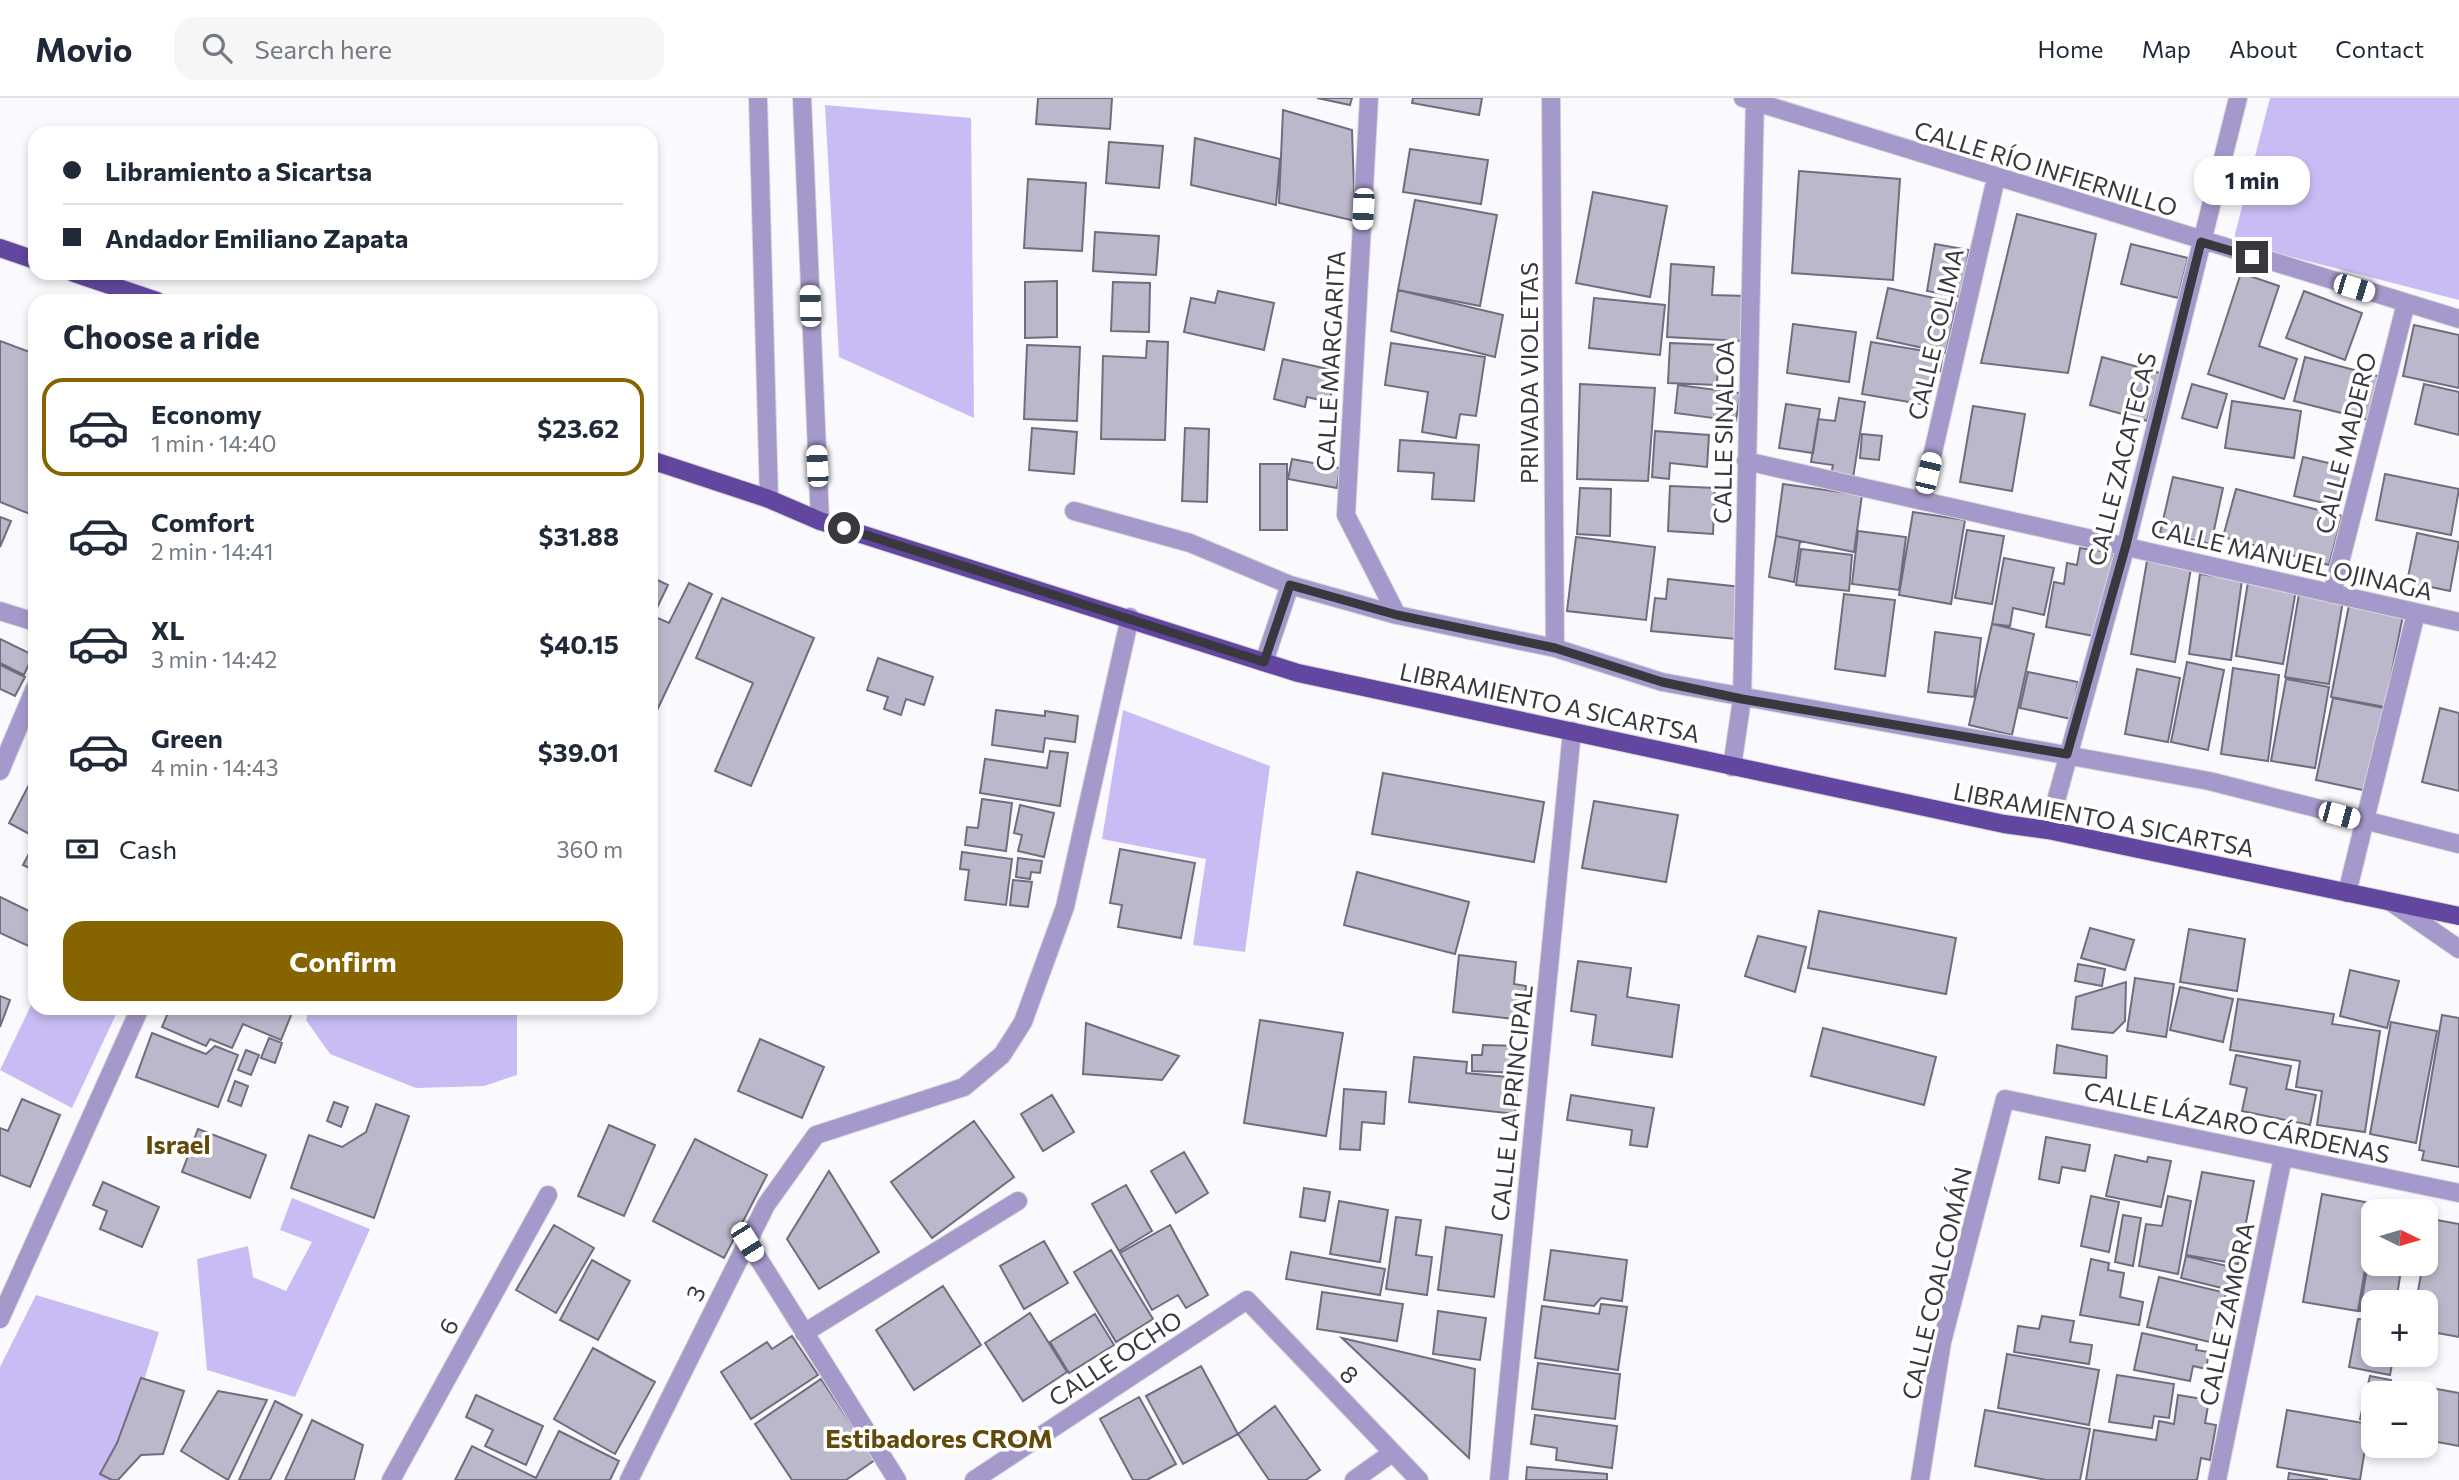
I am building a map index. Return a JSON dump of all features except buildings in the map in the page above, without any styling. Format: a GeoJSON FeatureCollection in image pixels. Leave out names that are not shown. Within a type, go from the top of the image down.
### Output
{"type":"FeatureCollection","features":[{"type":"Feature","properties":{"kind":"main road"},"geometry":{"type":"LineString","coordinates":[[0,248],[28,258]]}},
{"type":"Feature","properties":{"kind":"main road"},"geometry":{"type":"LineString","coordinates":[[95,280],[136,294]]}},
{"type":"Feature","properties":{"kind":"main road","name":"LIBRAMIENTO A SICARTSA"},"geometry":{"type":"LineString","coordinates":[[658,462],[769,499],[820,521],[1130,617],[1298,673],[2004,824],[2048,830],[2459,916]]}},
{"type":"Feature","properties":{"kind":"street"},"geometry":{"type":"LineString","coordinates":[[758,98],[769,499]]}},
{"type":"Feature","properties":{"kind":"street"},"geometry":{"type":"LineString","coordinates":[[802,98],[820,521]]}},
{"type":"Feature","properties":{"kind":"street","name":"CALLE MARGARITA"},"geometry":{"type":"LineString","coordinates":[[1369,98],[1346,515],[1397,615]]}},
{"type":"Feature","properties":{"kind":"street","name":"PRIVADA VIOLETAS"},"geometry":{"type":"LineString","coordinates":[[1550,98],[1555,648]]}},
{"type":"Feature","properties":{"kind":"street","name":"CALLE ZACATECAS"},"geometry":{"type":"LineString","coordinates":[[2048,830],[2126,545],[2238,98]]}},
{"type":"Feature","properties":{"kind":"street","name":"CALLE RÍO INFIERNILLO"},"geometry":{"type":"LineString","coordinates":[[1751,99],[2201,242],[2459,320]]}},
{"type":"Feature","properties":{"kind":"street","name":"CALLE SINALOA"},"geometry":{"type":"LineString","coordinates":[[1732,767],[1742,699],[1751,99]]}},
{"type":"Feature","properties":{"kind":"street","name":"CALLE COLIMA"},"geometry":{"type":"LineString","coordinates":[[1922,500],[1996,178]]}},
{"type":"Feature","properties":{"kind":"street","name":"CALLE MADERO"},"geometry":{"type":"LineString","coordinates":[[2332,594],[2406,303]]}},
{"type":"Feature","properties":{"kind":"street","name":"CALLE MANUEL OJINAGA"},"geometry":{"type":"LineString","coordinates":[[1746,461],[2459,622]]}},
{"type":"Feature","properties":{"kind":"street"},"geometry":{"type":"LineString","coordinates":[[1074,511],[1189,543],[1238,561],[1290,585],[1397,615],[1555,648],[1662,682],[1742,699],[2209,781],[2459,844]]}},
{"type":"Feature","properties":{"kind":"street"},"geometry":{"type":"LineString","coordinates":[[1264,662],[1290,585]]}},
{"type":"Feature","properties":{"kind":"street"},"geometry":{"type":"LineString","coordinates":[[0,611],[28,620]]}},
{"type":"Feature","properties":{"kind":"street"},"geometry":{"type":"LineString","coordinates":[[2347,893],[2416,612]]}},
{"type":"Feature","properties":{"kind":"street","name":"3"},"geometry":{"type":"LineString","coordinates":[[629,1480],[766,1205],[816,1135],[964,1087],[1002,1055],[1023,1022],[1065,907],[1130,617]]}},
{"type":"Feature","properties":{"kind":"street"},"geometry":{"type":"LineString","coordinates":[[0,771],[28,705]]}},
{"type":"Feature","properties":{"kind":"street","name":"CALLE LA PRINCIPAL"},"geometry":{"type":"LineString","coordinates":[[1499,1480],[1572,731]]}},
{"type":"Feature","properties":{"kind":"street"},"geometry":{"type":"LineString","coordinates":[[2391,902],[2459,949]]}},
{"type":"Feature","properties":{"kind":"street"},"geometry":{"type":"LineString","coordinates":[[0,1319],[137,1015]]}},
{"type":"Feature","properties":{"kind":"street","name":"CALLE LÁZARO CÁRDENAS"},"geometry":{"type":"LineString","coordinates":[[2005,1099],[2459,1193]]}},
{"type":"Feature","properties":{"kind":"street","name":"CALLE COALCOMÁN"},"geometry":{"type":"LineString","coordinates":[[1920,1480],[1942,1342],[2005,1099]]}},
{"type":"Feature","properties":{"kind":"street","name":"CALLE ZAMORA"},"geometry":{"type":"LineString","coordinates":[[2217,1480],[2283,1157]]}},
{"type":"Feature","properties":{"kind":"street","name":"6"},"geometry":{"type":"LineString","coordinates":[[391,1480],[548,1195]]}},
{"type":"Feature","properties":{"kind":"street"},"geometry":{"type":"LineString","coordinates":[[804,1333],[1018,1201]]}},
{"type":"Feature","properties":{"kind":"street"},"geometry":{"type":"LineString","coordinates":[[747,1242],[897,1480]]}},
{"type":"Feature","properties":{"kind":"street","name":"8"},"geometry":{"type":"LineString","coordinates":[[1247,1300],[1419,1480]]}},
{"type":"Feature","properties":{"kind":"street","name":"CALLE OCHO"},"geometry":{"type":"LineString","coordinates":[[974,1480],[1247,1300]]}},
{"type":"Feature","properties":{"kind":"street"},"geometry":{"type":"LineString","coordinates":[[1353,1480],[1392,1453]]}},
{"type":"Feature","properties":{"kind":"shaded area"},"geometry":{"type":"Polygon","coordinates":[[[2270,98],[2459,98],[2459,300],[2233,242],[2270,98]]]}},
{"type":"Feature","properties":{"kind":"shaded area"},"geometry":{"type":"Polygon","coordinates":[[[825,105],[971,118],[974,418],[839,357],[825,105]]]}},
{"type":"Feature","properties":{"kind":"shaded area"},"geometry":{"type":"Polygon","coordinates":[[[1123,710],[1270,766],[1245,952],[1193,945],[1206,859],[1102,839],[1123,710]]]}},
{"type":"Feature","properties":{"kind":"shaded area"},"geometry":{"type":"Polygon","coordinates":[[[28,1012],[28,1015],[116,1015],[72,1108],[0,1070],[28,1012]]]}},
{"type":"Feature","properties":{"kind":"shaded area"},"geometry":{"type":"Polygon","coordinates":[[[307,1015],[517,1015],[517,1075],[484,1086],[416,1088],[330,1054],[306,1020],[307,1015]]]}},
{"type":"Feature","properties":{"kind":"shaded area"},"geometry":{"type":"Polygon","coordinates":[[[292,1198],[370,1229],[295,1397],[207,1370],[197,1259],[248,1246],[253,1277],[286,1291],[312,1242],[280,1230],[292,1198]]]}},
{"type":"Feature","properties":{"kind":"shaded area"},"geometry":{"type":"Polygon","coordinates":[[[36,1295],[159,1332],[113,1480],[0,1480],[0,1367],[36,1295]]]}},
{"type":"Feature","properties":{"kind":"district","name":"Israel"},"geometry":{"type":"Point","coordinates":[178,1143]}},
{"type":"Feature","properties":{"kind":"district","name":"Estibadores CROM"},"geometry":{"type":"Point","coordinates":[939,1437]}},
{"type":"Feature","properties":{"kind":"route"},"geometry":{"type":"LineString","coordinates":[[844,528],[1130,617],[1264,662],[1290,585],[1397,615],[1555,648],[1662,682],[1742,699],[2067,754],[2126,545],[2201,242],[2252,257]]}}]}
